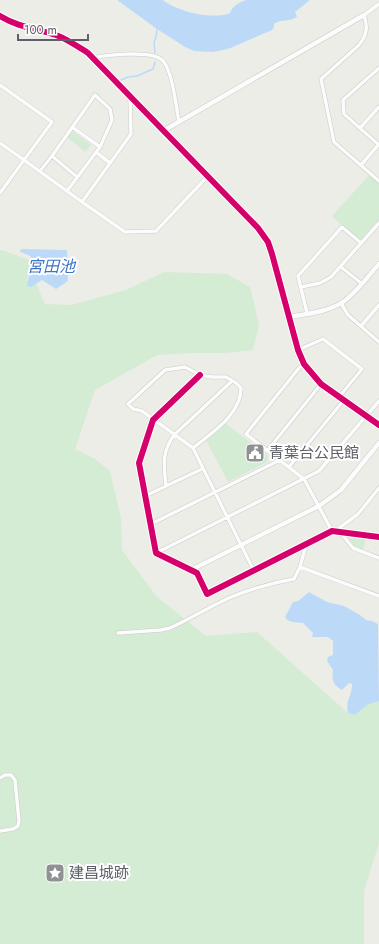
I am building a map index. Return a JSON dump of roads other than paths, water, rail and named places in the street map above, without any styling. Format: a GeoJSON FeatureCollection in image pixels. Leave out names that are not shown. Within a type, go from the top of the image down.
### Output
{"type":"FeatureCollection","features":[{"type":"Feature","properties":{"kind":"street"},"geometry":{"type":"LineString","coordinates":[[163,131],[364,15],[379,4],[375,0]]}},
{"type":"Feature","properties":{"kind":"street"},"geometry":{"type":"LineString","coordinates":[[364,15],[367,23],[364,39],[321,79],[334,142],[379,181]]}},
{"type":"Feature","properties":{"kind":"street"},"geometry":{"type":"LineString","coordinates":[[0,16],[24,27],[55,34],[68,40],[88,53],[258,228],[268,242],[298,350],[304,364],[321,384],[379,425]]}},
{"type":"Feature","properties":{"kind":"street"},"geometry":{"type":"LineString","coordinates":[[92,58],[144,54],[160,58],[164,62],[170,75],[179,122]]}},
{"type":"Feature","properties":{"kind":"street"},"geometry":{"type":"LineString","coordinates":[[361,165],[379,144],[344,114],[343,100],[379,68]]}},
{"type":"Feature","properties":{"kind":"street"},"geometry":{"type":"LineString","coordinates":[[0,85],[52,122],[0,194]]}},
{"type":"Feature","properties":{"kind":"street"},"geometry":{"type":"LineString","coordinates":[[40,171],[95,95],[110,109],[112,120],[100,147],[76,176],[67,191]]}},
{"type":"Feature","properties":{"kind":"street"},"geometry":{"type":"LineString","coordinates":[[82,202],[132,134],[130,97]]}},
{"type":"Feature","properties":{"kind":"street"},"geometry":{"type":"LineString","coordinates":[[360,128],[379,107]]}},
{"type":"Feature","properties":{"kind":"street"},"geometry":{"type":"LineString","coordinates":[[72,127],[100,147]]}},
{"type":"Feature","properties":{"kind":"street"},"geometry":{"type":"LineString","coordinates":[[0,143],[125,232],[156,231],[207,177]]}},
{"type":"Feature","properties":{"kind":"street"},"geometry":{"type":"LineString","coordinates":[[96,152],[110,163]]}},
{"type":"Feature","properties":{"kind":"street"},"geometry":{"type":"LineString","coordinates":[[52,156],[76,176]]}},
{"type":"Feature","properties":{"kind":"street"},"geometry":{"type":"LineString","coordinates":[[301,287],[320,283],[331,277],[379,223]]}},
{"type":"Feature","properties":{"kind":"street"},"geometry":{"type":"LineString","coordinates":[[307,313],[298,276],[342,227],[361,243]]}},
{"type":"Feature","properties":{"kind":"street"},"geometry":{"type":"LineString","coordinates":[[289,317],[330,308],[342,303],[379,264]]}},
{"type":"Feature","properties":{"kind":"street"},"geometry":{"type":"LineString","coordinates":[[341,267],[361,283]]}},
{"type":"Feature","properties":{"kind":"street"},"geometry":{"type":"LineString","coordinates":[[342,303],[348,315],[379,342]]}},
{"type":"Feature","properties":{"kind":"street"},"geometry":{"type":"LineString","coordinates":[[361,326],[379,305]]}},
{"type":"Feature","properties":{"kind":"street"},"geometry":{"type":"LineString","coordinates":[[289,467],[362,369],[323,339],[298,350]]}},
{"type":"Feature","properties":{"kind":"street"},"geometry":{"type":"LineString","coordinates":[[304,364],[299,368],[246,434],[304,479],[334,531],[379,537]]}},
{"type":"Feature","properties":{"kind":"street"},"geometry":{"type":"LineString","coordinates":[[193,448],[231,415],[241,394],[241,388],[226,377],[200,375],[185,367],[165,370],[128,404],[134,409],[142,411],[193,448],[202,469],[254,571]]}},
{"type":"Feature","properties":{"kind":"street"},"geometry":{"type":"LineString","coordinates":[[156,553],[139,463],[153,420],[200,375]]}},
{"type":"Feature","properties":{"kind":"street"},"geometry":{"type":"LineString","coordinates":[[166,486],[164,459],[166,448],[174,435],[232,381]]}},
{"type":"Feature","properties":{"kind":"street"},"geometry":{"type":"LineString","coordinates":[[267,451],[321,384]]}},
{"type":"Feature","properties":{"kind":"street"},"geometry":{"type":"LineString","coordinates":[[156,553],[319,471],[379,401]]}},
{"type":"Feature","properties":{"kind":"street"},"geometry":{"type":"LineString","coordinates":[[191,570],[319,506],[341,490],[379,443]]}},
{"type":"Feature","properties":{"kind":"street"},"geometry":{"type":"LineString","coordinates":[[151,524],[280,460]]}},
{"type":"Feature","properties":{"kind":"street"},"geometry":{"type":"LineString","coordinates":[[145,496],[202,469]]}},
{"type":"Feature","properties":{"kind":"street"},"geometry":{"type":"LineString","coordinates":[[156,553],[197,573],[207,594],[334,531],[358,514],[379,488]]}},
{"type":"Feature","properties":{"kind":"street"},"geometry":{"type":"LineString","coordinates":[[340,532],[353,548],[379,558]]}},
{"type":"Feature","properties":{"kind":"street"},"geometry":{"type":"LineString","coordinates":[[118,633],[170,628],[234,596],[273,583],[294,579],[300,567],[306,545]]}},
{"type":"Feature","properties":{"kind":"street"},"geometry":{"type":"LineString","coordinates":[[300,567],[379,596]]}},
{"type":"Feature","properties":{"kind":"street"},"geometry":{"type":"LineString","coordinates":[[0,778],[5,775],[10,775],[15,780],[19,821],[18,826],[13,829],[0,831]]}},
{"type":"Feature","properties":{"kind":"water"},"geometry":{"type":"Polygon","coordinates":[[[117,0],[163,0],[186,11],[214,16],[230,13],[235,6],[246,0],[310,0],[295,12],[297,17],[290,20],[277,22],[274,24],[272,30],[228,49],[213,52],[194,51],[185,47],[117,0]]]}},
{"type":"Feature","properties":{"kind":"water","name":"宮田池"},"geometry":{"type":"Polygon","coordinates":[[[21,249],[67,250],[68,281],[56,289],[42,280],[31,287],[27,286],[32,266],[32,258],[29,255],[20,252],[21,249]]]}},
{"type":"Feature","properties":{"kind":"water"},"geometry":{"type":"Polygon","coordinates":[[[309,592],[327,602],[344,606],[366,620],[378,624],[379,701],[367,705],[355,715],[348,713],[347,709],[352,684],[349,683],[342,690],[336,686],[333,679],[333,670],[327,661],[328,657],[333,655],[333,641],[328,637],[312,637],[313,633],[303,623],[290,621],[285,617],[293,602],[298,601],[309,592]]]}},
{"type":"Feature","properties":{"kind":"waterway"},"geometry":{"type":"LineString","coordinates":[[155,53],[154,42],[157,29]]}},
{"type":"Feature","properties":{"kind":"waterway"},"geometry":{"type":"LineString","coordinates":[[121,80],[128,77],[137,76],[153,69],[155,62]]}},
{"type":"Feature","properties":{"kind":"place","name":"青葉台公民館"},"geometry":{"type":"Point","coordinates":[255,453]}},
{"type":"Feature","properties":{"kind":"place","name":"建昌城跡"},"geometry":{"type":"Point","coordinates":[55,873]}}]}
